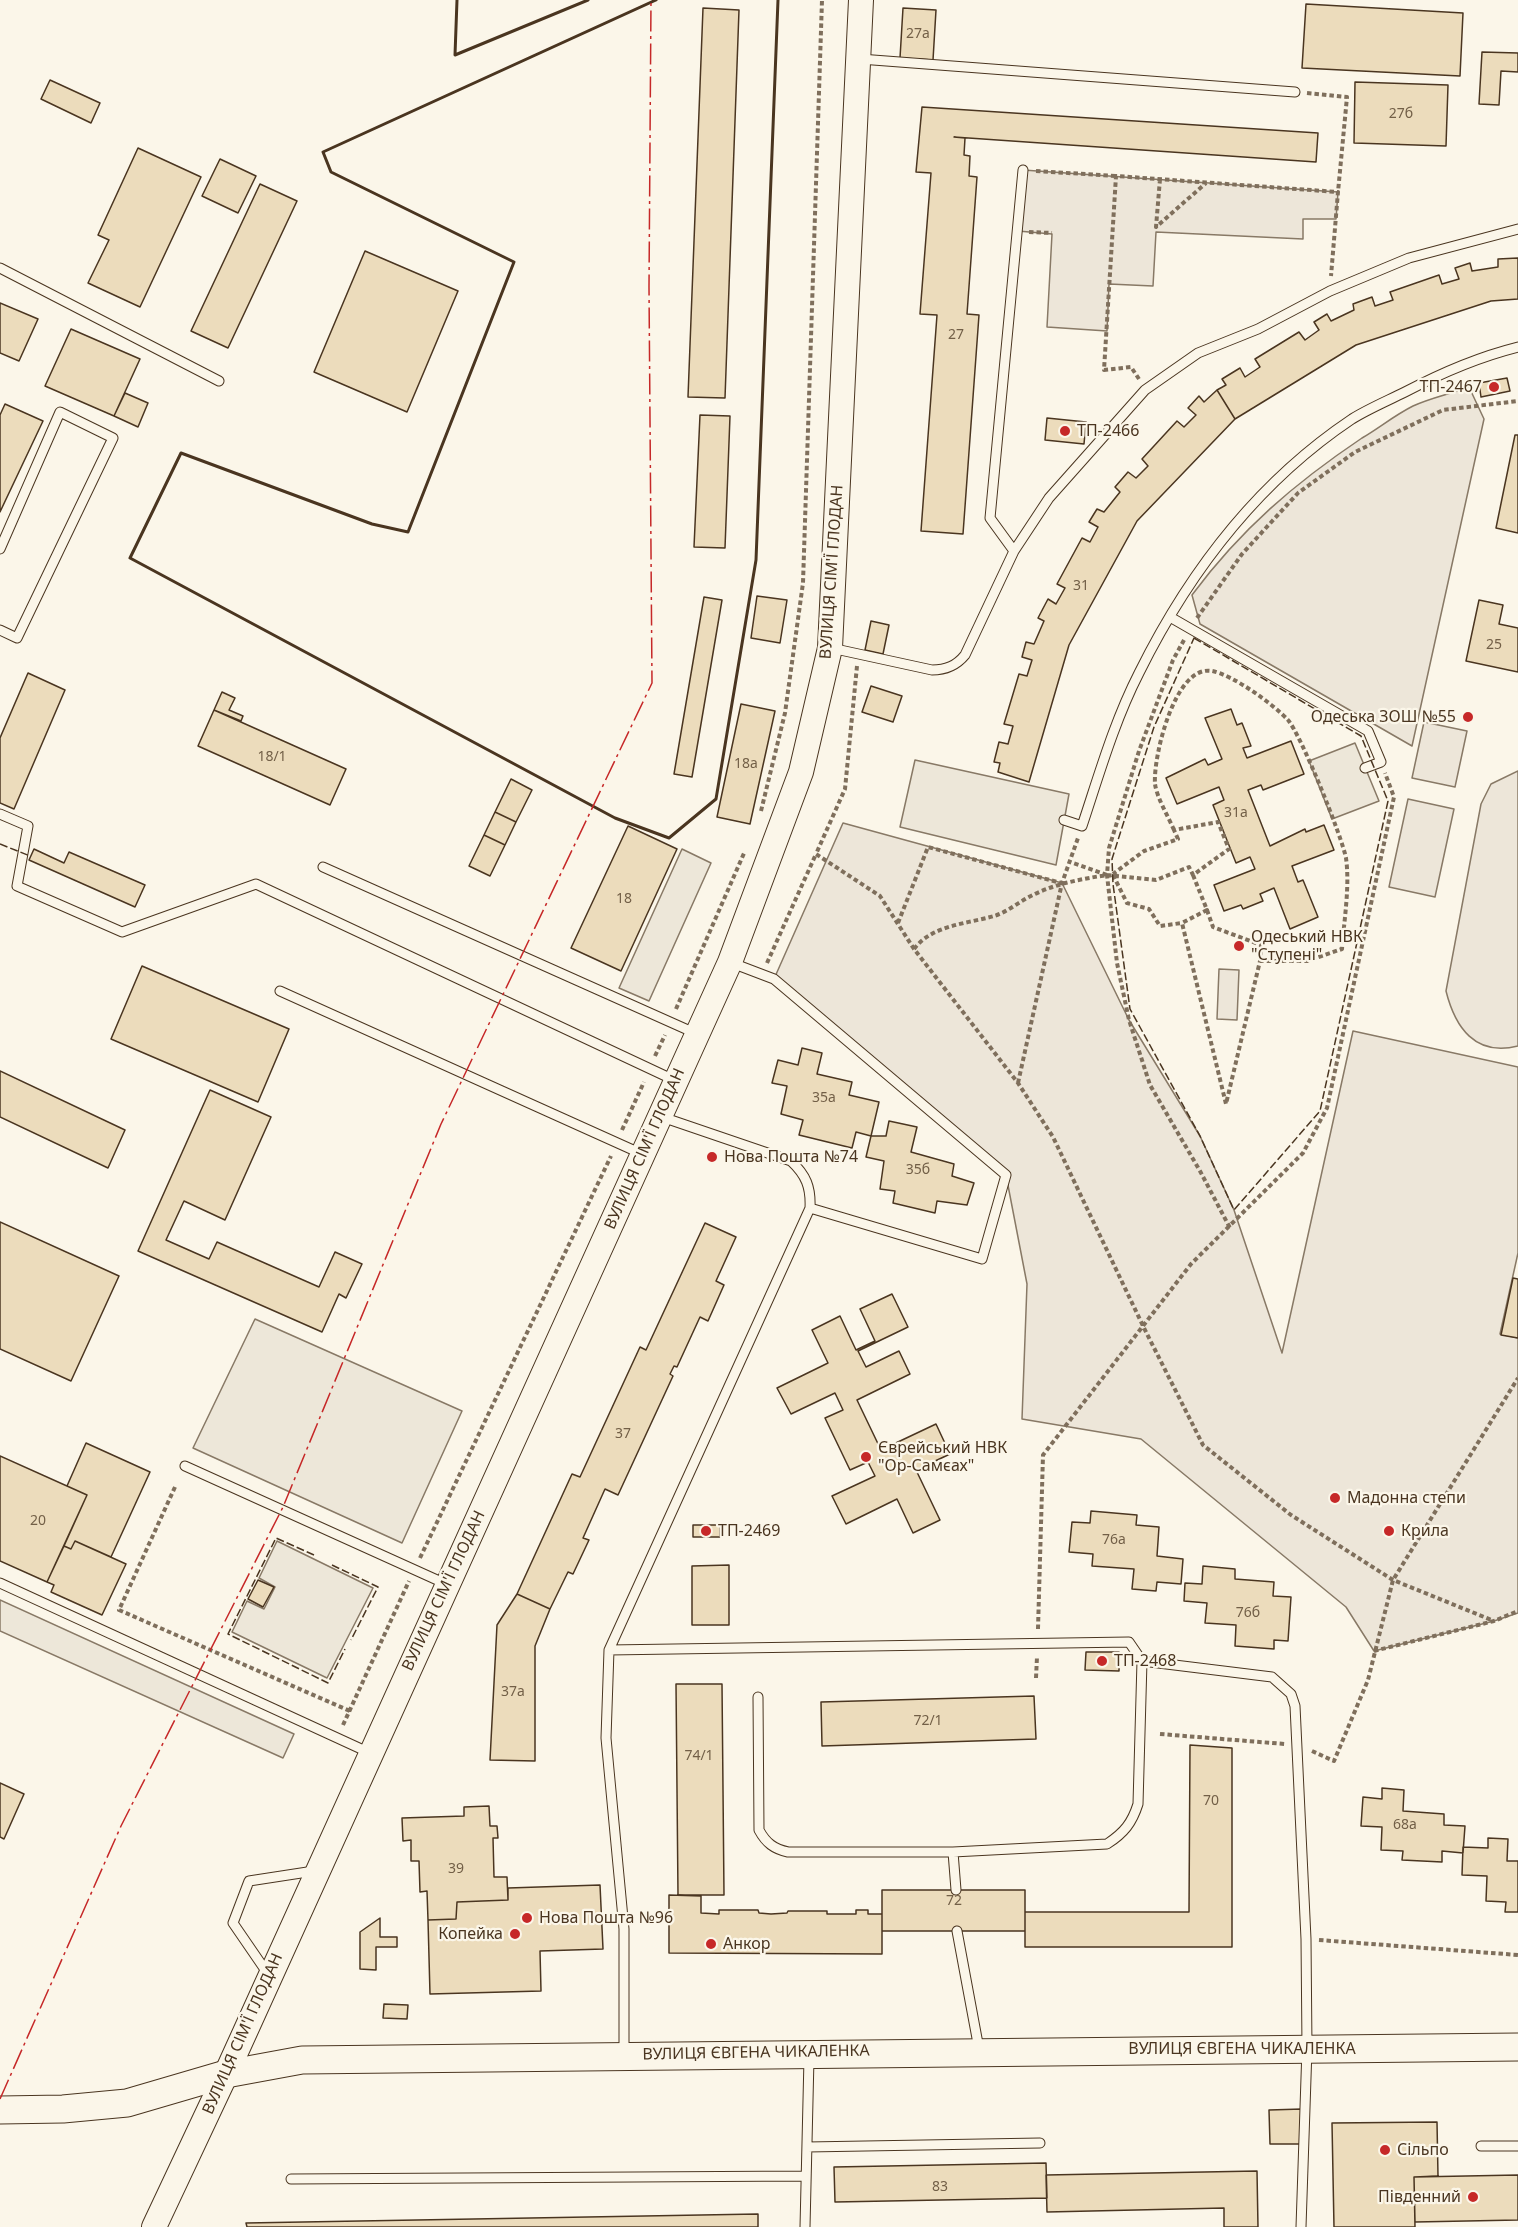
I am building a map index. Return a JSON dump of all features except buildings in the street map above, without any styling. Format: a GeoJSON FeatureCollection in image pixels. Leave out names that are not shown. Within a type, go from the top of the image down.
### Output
{"type":"FeatureCollection","features":[{"type":"Feature","properties":{"kind":"main road","name":"ВУЛИЦЯ ЄВГЕНА ЧИКАЛЕНКА"},"geometry":{"type":"LineString","coordinates":[[0,2110],[63,2109],[127,2103],[226,2074],[302,2060],[809,2052],[1518,2047]]}},
{"type":"Feature","properties":{"kind":"street","name":"ВУЛИЦЯ СІМ'Ї ГЛОДАН"},"geometry":{"type":"LineString","coordinates":[[154,2227],[226,2074],[698,1034],[730,962],[801,772],[830,648],[860,59],[861,0]]}},
{"type":"Feature","properties":{"kind":"lane"},"geometry":{"type":"LineString","coordinates":[[860,59],[1295,92]]}},
{"type":"Feature","properties":{"kind":"lane"},"geometry":{"type":"LineString","coordinates":[[1014,551],[990,518],[1023,170]]}},
{"type":"Feature","properties":{"kind":"lane"},"geometry":{"type":"LineString","coordinates":[[830,648],[932,670],[942,670],[958,662],[965,655],[1014,551],[1049,498],[1145,390],[1198,353],[1258,329],[1330,291],[1409,258],[1518,230]]}},
{"type":"Feature","properties":{"kind":"lane"},"geometry":{"type":"LineString","coordinates":[[0,268],[219,381]]}},
{"type":"Feature","properties":{"kind":"lane"},"geometry":{"type":"LineString","coordinates":[[1064,820],[1082,826],[1115,728],[1138,674],[1185,591],[1234,523],[1287,468],[1353,418],[1448,370],[1518,347]]}},
{"type":"Feature","properties":{"kind":"lane"},"geometry":{"type":"LineString","coordinates":[[0,549],[60,412],[113,438],[17,638],[0,630]]}},
{"type":"Feature","properties":{"kind":"lane"},"geometry":{"type":"LineString","coordinates":[[1170,617],[1368,731],[1381,762],[1365,768]]}},
{"type":"Feature","properties":{"kind":"lane"},"geometry":{"type":"LineString","coordinates":[[0,814],[28,826],[17,886],[122,932],[256,884],[676,1081]]}},
{"type":"Feature","properties":{"kind":"lane"},"geometry":{"type":"LineString","coordinates":[[323,867],[698,1034]]}},
{"type":"Feature","properties":{"kind":"lane"},"geometry":{"type":"LineString","coordinates":[[730,962],[774,979],[1006,1174],[982,1259],[810,1208]]}},
{"type":"Feature","properties":{"kind":"lane"},"geometry":{"type":"LineString","coordinates":[[280,992],[644,1155]]}},
{"type":"Feature","properties":{"kind":"lane"},"geometry":{"type":"LineString","coordinates":[[624,2054],[624,1929],[606,1738],[609,1650],[810,1208],[808,1182],[791,1161],[660,1116]]}},
{"type":"Feature","properties":{"kind":"lane"},"geometry":{"type":"LineString","coordinates":[[185,1467],[447,1585]]}},
{"type":"Feature","properties":{"kind":"lane"},"geometry":{"type":"LineString","coordinates":[[0,1583],[370,1753]]}},
{"type":"Feature","properties":{"kind":"lane"},"geometry":{"type":"LineString","coordinates":[[609,1650],[1037,1641],[1129,1642],[1142,1661],[1138,1804],[1133,1820],[1122,1834],[1107,1844],[952,1852],[788,1852],[771,1845],[759,1830],[758,1697]]}},
{"type":"Feature","properties":{"kind":"lane"},"geometry":{"type":"LineString","coordinates":[[1142,1661],[1272,1677],[1283,1684],[1293,1700],[1306,1939],[1307,2048],[1301,2227]]}},
{"type":"Feature","properties":{"kind":"lane"},"geometry":{"type":"LineString","coordinates":[[952,1852],[956,1890]]}},
{"type":"Feature","properties":{"kind":"lane"},"geometry":{"type":"LineString","coordinates":[[270,1976],[233,1923],[249,1881],[317,1871]]}},
{"type":"Feature","properties":{"kind":"lane"},"geometry":{"type":"LineString","coordinates":[[957,1931],[979,2051]]}},
{"type":"Feature","properties":{"kind":"lane"},"geometry":{"type":"LineString","coordinates":[[805,2227],[809,2052]]}},
{"type":"Feature","properties":{"kind":"lane"},"geometry":{"type":"LineString","coordinates":[[807,2147],[1040,2143]]}},
{"type":"Feature","properties":{"kind":"lane"},"geometry":{"type":"LineString","coordinates":[[1481,2146],[1518,2146]]}},
{"type":"Feature","properties":{"kind":"lane"},"geometry":{"type":"LineString","coordinates":[[291,2180],[806,2176]]}},
{"type":"Feature","properties":{"kind":"path"},"geometry":{"type":"LineString","coordinates":[[758,822],[785,713],[803,583],[822,0]]}},
{"type":"Feature","properties":{"kind":"path"},"geometry":{"type":"LineString","coordinates":[[1295,92],[1347,97],[1330,291]]}},
{"type":"Feature","properties":{"kind":"path"},"geometry":{"type":"LineString","coordinates":[[1023,170],[1338,192]]}},
{"type":"Feature","properties":{"kind":"path"},"geometry":{"type":"LineString","coordinates":[[1116,176],[1104,370],[1131,367],[1145,390]]}},
{"type":"Feature","properties":{"kind":"path"},"geometry":{"type":"LineString","coordinates":[[1160,179],[1156,227],[1207,182]]}},
{"type":"Feature","properties":{"kind":"path"},"geometry":{"type":"LineString","coordinates":[[1018,231],[1052,233]]}},
{"type":"Feature","properties":{"kind":"path"},"geometry":{"type":"LineString","coordinates":[[1230,1228],[1150,1085],[1129,1020],[1117,963],[1107,875],[1109,848],[1138,751],[1173,660],[1190,628],[1242,554],[1298,493],[1355,452],[1443,410],[1518,401]]}},
{"type":"Feature","properties":{"kind":"path"},"geometry":{"type":"LineString","coordinates":[[762,974],[845,789],[858,653]]}},
{"type":"Feature","properties":{"kind":"path"},"geometry":{"type":"LineString","coordinates":[[1113,874],[1144,851],[1178,839],[1155,785],[1157,753],[1180,689],[1199,672],[1212,671],[1264,698],[1290,722],[1309,761],[1346,858],[1342,949],[1307,961],[1260,961]]}},
{"type":"Feature","properties":{"kind":"path"},"geometry":{"type":"LineString","coordinates":[[1036,1678],[1043,1455],[1144,1328],[1191,1264],[1230,1228],[1303,1153],[1327,1108],[1394,797],[1381,762]]}},
{"type":"Feature","properties":{"kind":"path"},"geometry":{"type":"LineString","coordinates":[[1174,830],[1218,822],[1229,849],[1193,874]]}},
{"type":"Feature","properties":{"kind":"path"},"geometry":{"type":"LineString","coordinates":[[1018,1083],[1062,883],[1082,826]]}},
{"type":"Feature","properties":{"kind":"path"},"geometry":{"type":"LineString","coordinates":[[337,1738],[414,1570],[617,1143],[749,843]]}},
{"type":"Feature","properties":{"kind":"path"},"geometry":{"type":"LineString","coordinates":[[898,923],[928,847],[1062,883]]}},
{"type":"Feature","properties":{"kind":"path"},"geometry":{"type":"LineString","coordinates":[[816,854],[880,896],[914,949],[1018,1083],[1053,1137],[1144,1328],[1203,1445],[1291,1515],[1393,1580],[1494,1621]]}},
{"type":"Feature","properties":{"kind":"path"},"geometry":{"type":"LineString","coordinates":[[1070,862],[1107,875]]}},
{"type":"Feature","properties":{"kind":"path"},"geometry":{"type":"LineString","coordinates":[[914,949],[921,938],[960,922],[995,915],[1034,894],[1062,883],[1113,874],[1156,880],[1189,867],[1213,927],[1261,945],[1260,961],[1226,1104],[1182,923]]}},
{"type":"Feature","properties":{"kind":"path"},"geometry":{"type":"LineString","coordinates":[[1113,874],[1127,903],[1149,909],[1160,926],[1182,923],[1207,910]]}},
{"type":"Feature","properties":{"kind":"path"},"geometry":{"type":"LineString","coordinates":[[1160,1734],[1297,1745],[1334,1761],[1368,1680],[1393,1580],[1518,1378]]}},
{"type":"Feature","properties":{"kind":"path"},"geometry":{"type":"LineString","coordinates":[[175,1487],[119,1610],[350,1711]]}},
{"type":"Feature","properties":{"kind":"path"},"geometry":{"type":"LineString","coordinates":[[1374,1651],[1494,1621],[1518,1611]]}},
{"type":"Feature","properties":{"kind":"path"},"geometry":{"type":"LineString","coordinates":[[1306,1939],[1518,1955]]}},
{"type":"Feature","properties":{"kind":"shaded area"},"geometry":{"type":"Polygon","coordinates":[[[1023,170],[1338,192],[1336,219],[1303,219],[1303,239],[1156,232],[1153,286],[1109,284],[1107,331],[1047,327],[1052,234],[1018,231],[1023,170]]]}},
{"type":"Feature","properties":{"kind":"shaded area"},"geometry":{"type":"Polygon","coordinates":[[[1469,387],[1484,419],[1412,746],[1200,624],[1192,595],[1250,528],[1314,472],[1413,406],[1469,387]]]}},
{"type":"Feature","properties":{"kind":"shaded area"},"geometry":{"type":"Polygon","coordinates":[[[1424,722],[1467,731],[1455,787],[1412,778],[1424,722]]]}},
{"type":"Feature","properties":{"kind":"shaded area"},"geometry":{"type":"Polygon","coordinates":[[[1355,743],[1379,801],[1332,819],[1309,761],[1355,743]]]}},
{"type":"Feature","properties":{"kind":"shaded area"},"geometry":{"type":"Polygon","coordinates":[[[915,760],[1069,794],[1056,865],[900,827],[915,760]]]}},
{"type":"Feature","properties":{"kind":"shaded area"},"geometry":{"type":"Polygon","coordinates":[[[1518,771],[1518,1046],[1490,1047],[1479,1043],[1461,1027],[1446,991],[1481,804],[1491,784],[1518,771]]]}},
{"type":"Feature","properties":{"kind":"shaded area"},"geometry":{"type":"Polygon","coordinates":[[[1408,799],[1454,809],[1435,897],[1389,887],[1408,799]]]}},
{"type":"Feature","properties":{"kind":"shaded area"},"geometry":{"type":"Polygon","coordinates":[[[843,823],[1062,883],[1129,1020],[1200,1136],[1234,1210],[1282,1353],[1353,1031],[1518,1067],[1518,1253],[1500,1334],[1518,1338],[1518,1613],[1374,1651],[1346,1607],[1141,1439],[1022,1419],[1027,1284],[1006,1175],[774,979],[843,823]]]}},
{"type":"Feature","properties":{"kind":"shaded area"},"geometry":{"type":"Polygon","coordinates":[[[682,849],[711,863],[649,1001],[619,988],[682,849]]]}},
{"type":"Feature","properties":{"kind":"shaded area"},"geometry":{"type":"Polygon","coordinates":[[[1219,969],[1239,970],[1237,1020],[1217,1019],[1219,969]]]}},
{"type":"Feature","properties":{"kind":"shaded area"},"geometry":{"type":"Polygon","coordinates":[[[255,1319],[462,1411],[402,1543],[193,1448],[255,1319]]]}},
{"type":"Feature","properties":{"kind":"shaded area"},"geometry":{"type":"Polygon","coordinates":[[[277,1541],[373,1588],[327,1678],[232,1632],[247,1601],[264,1609],[275,1587],[259,1578],[277,1541]]]}},
{"type":"Feature","properties":{"kind":"shaded area"},"geometry":{"type":"Polygon","coordinates":[[[0,1600],[294,1734],[283,1758],[0,1631],[0,1600]]]}},
{"type":"Feature","properties":{"kind":"fence"},"geometry":{"type":"LineString","coordinates":[[1194,638],[1361,736],[1388,801],[1320,1111],[1234,1210],[1200,1136],[1130,1009],[1113,884],[1112,859],[1154,727],[1194,638]]}},
{"type":"Feature","properties":{"kind":"fence"},"geometry":{"type":"LineString","coordinates":[[0,844],[30,856]]}},
{"type":"Feature","properties":{"kind":"fence"},"geometry":{"type":"LineString","coordinates":[[314,1555],[276,1538],[228,1634],[328,1683],[345,1649]]}},
{"type":"Feature","properties":{"kind":"fence"},"geometry":{"type":"LineString","coordinates":[[332,1565],[378,1587],[351,1640]]}},
{"type":"Feature","properties":{"kind":"wall"},"geometry":{"type":"LineString","coordinates":[[457,0],[455,55],[588,0]]}},
{"type":"Feature","properties":{"kind":"wall"},"geometry":{"type":"LineString","coordinates":[[656,0],[323,152],[331,172],[514,262],[408,532],[372,524],[181,453],[130,558],[615,818],[669,838],[716,799],[756,560],[778,0]]}},
{"type":"Feature","properties":{"kind":"power"},"geometry":{"type":"LineString","coordinates":[[0,2099],[121,1826],[283,1507],[441,1124],[652,683],[649,287],[651,0]]}},
{"type":"Feature","properties":{"kind":"place","name":"ТП-2467"},"geometry":{"type":"Point","coordinates":[1494,387]}},
{"type":"Feature","properties":{"kind":"place","name":"ТП-2466"},"geometry":{"type":"Point","coordinates":[1065,431]}},
{"type":"Feature","properties":{"kind":"place","name":"Одеська ЗОШ №55"},"geometry":{"type":"Point","coordinates":[1468,717]}},
{"type":"Feature","properties":{"kind":"place","name":"Одеський НВК \"Ступені\""},"geometry":{"type":"Point","coordinates":[1239,946]}},
{"type":"Feature","properties":{"kind":"place","name":"Нова Пошта №74"},"geometry":{"type":"Point","coordinates":[712,1157]}},
{"type":"Feature","properties":{"kind":"place","name":"Єврейський НВК \"Ор-Самєах\""},"geometry":{"type":"Point","coordinates":[866,1457]}},
{"type":"Feature","properties":{"kind":"place","name":"Мадонна степи"},"geometry":{"type":"Point","coordinates":[1335,1498]}},
{"type":"Feature","properties":{"kind":"place","name":"ТП-2469"},"geometry":{"type":"Point","coordinates":[706,1531]}},
{"type":"Feature","properties":{"kind":"place","name":"Крила"},"geometry":{"type":"Point","coordinates":[1389,1531]}},
{"type":"Feature","properties":{"kind":"place","name":"ТП-2468"},"geometry":{"type":"Point","coordinates":[1102,1661]}},
{"type":"Feature","properties":{"kind":"place","name":"Нова Пошта №96"},"geometry":{"type":"Point","coordinates":[527,1918]}},
{"type":"Feature","properties":{"kind":"place","name":"Копейка"},"geometry":{"type":"Point","coordinates":[515,1934]}},
{"type":"Feature","properties":{"kind":"place","name":"Анкор"},"geometry":{"type":"Point","coordinates":[711,1944]}},
{"type":"Feature","properties":{"kind":"place","name":"Сільпо"},"geometry":{"type":"Point","coordinates":[1385,2150]}},
{"type":"Feature","properties":{"kind":"place","name":"Південний"},"geometry":{"type":"Point","coordinates":[1473,2197]}}]}
